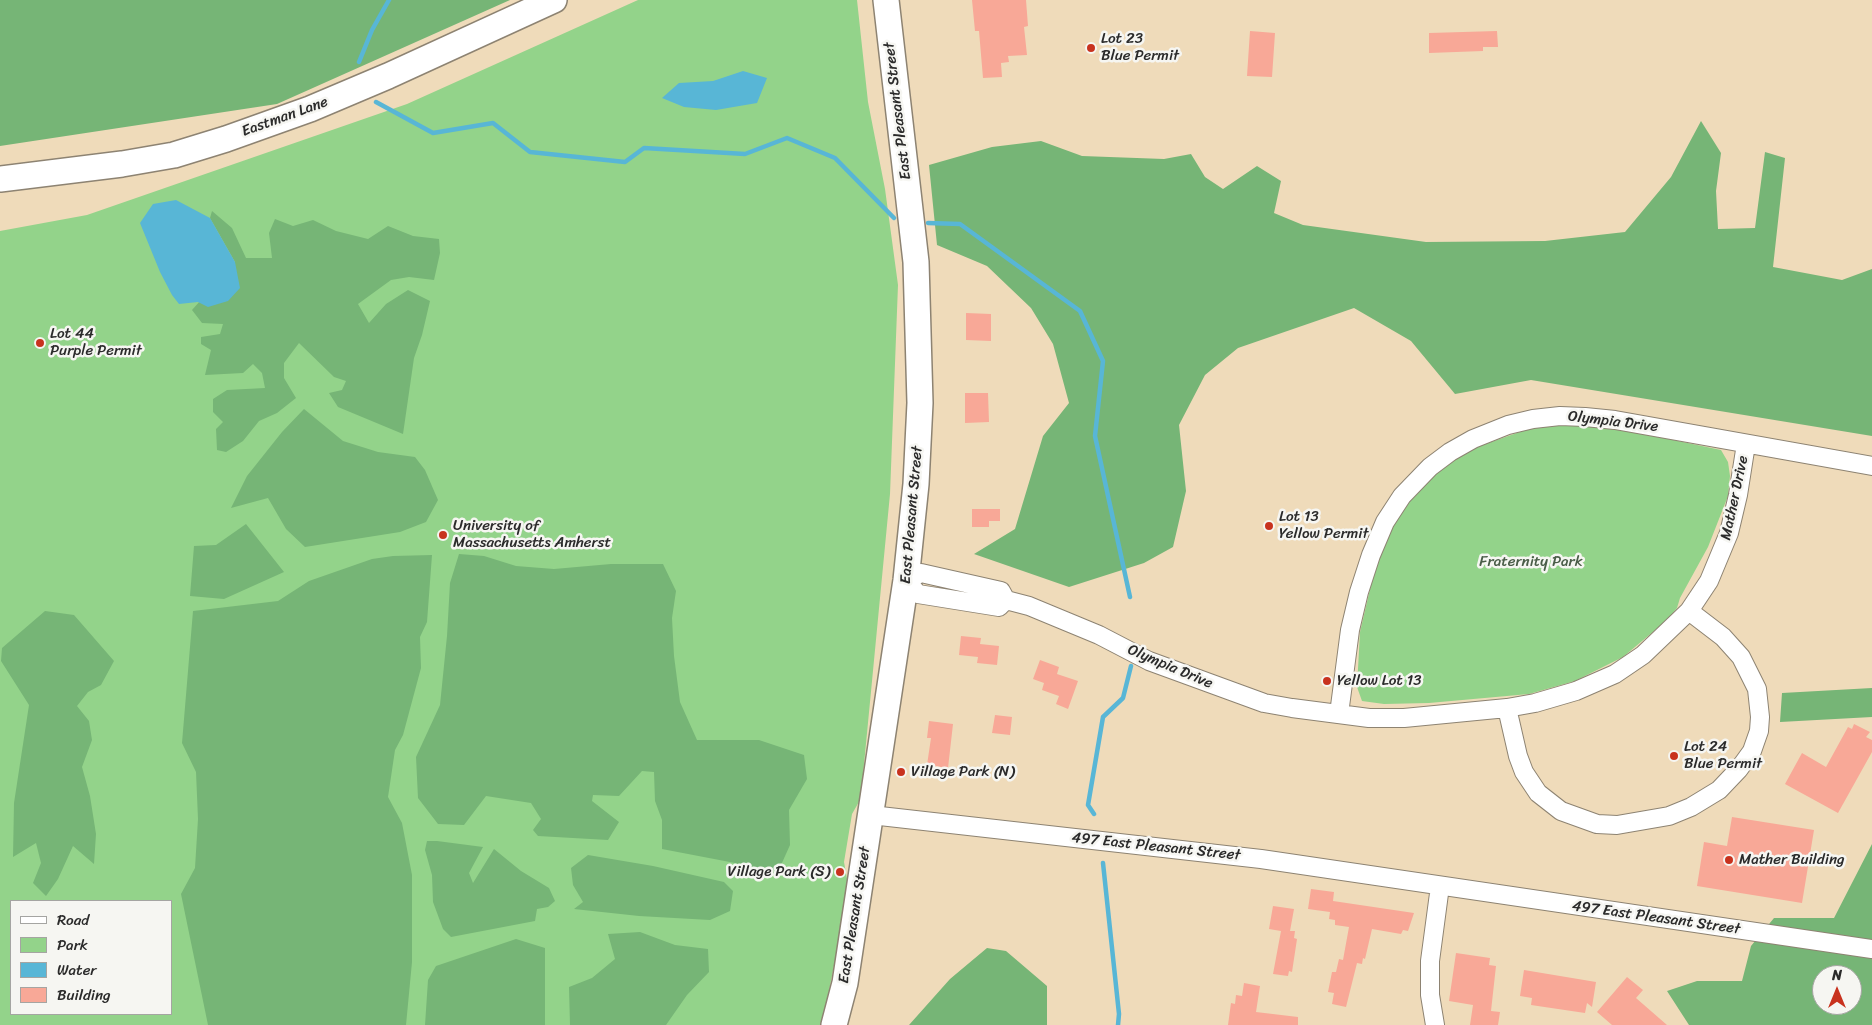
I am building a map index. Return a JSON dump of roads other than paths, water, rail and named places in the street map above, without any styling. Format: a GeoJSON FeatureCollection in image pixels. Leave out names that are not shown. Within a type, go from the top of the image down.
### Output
{"type":"FeatureCollection","features":[{"type":"Feature","properties":{"kind":"main road","name":"Eastman Lane"},"geometry":{"type":"LineString","coordinates":[[0,179],[122,164],[174,155],[226,139],[310,109],[388,76],[554,0]]}},
{"type":"Feature","properties":{"kind":"main road","name":"East Pleasant Street"},"geometry":{"type":"LineString","coordinates":[[834,1025],[845,983],[871,815],[906,580],[916,484],[920,360],[916,262],[886,0]]}},
{"type":"Feature","properties":{"kind":"street","name":"Olympia Drive"},"geometry":{"type":"LineString","coordinates":[[1339,714],[1350,630],[1371,554],[1385,522],[1402,496],[1430,467],[1450,452],[1473,439],[1508,425],[1533,419],[1560,416],[1615,420],[1746,444]]}},
{"type":"Feature","properties":{"kind":"street","name":"Mather Drive"},"geometry":{"type":"LineString","coordinates":[[1507,708],[1556,698],[1615,674],[1643,655],[1689,611],[1709,581],[1729,533],[1738,495],[1746,444],[1872,466]]}},
{"type":"Feature","properties":{"kind":"street","name":"Olympia Drive"},"geometry":{"type":"LineString","coordinates":[[906,580],[918,594],[999,607],[1006,600],[1029,606],[1099,635],[1149,661],[1251,699],[1292,708],[1369,718],[1404,718],[1507,708]]}},
{"type":"Feature","properties":{"kind":"street"},"geometry":{"type":"LineString","coordinates":[[1507,708],[1515,746],[1524,772],[1538,794],[1561,811],[1597,824],[1617,825],[1669,816],[1705,799],[1725,785],[1752,751],[1759,731],[1759,703],[1752,676],[1740,657],[1723,637],[1689,611]]}},
{"type":"Feature","properties":{"kind":"street","name":"497 East Pleasant Street"},"geometry":{"type":"LineString","coordinates":[[871,815],[1261,859],[1872,949]]}},
{"type":"Feature","properties":{"kind":"street"},"geometry":{"type":"LineString","coordinates":[[1435,1025],[1430,995],[1430,961],[1440,886]]}},
{"type":"Feature","properties":{"kind":"water"},"geometry":{"type":"Polygon","coordinates":[[[743,71],[767,78],[757,103],[716,110],[684,107],[662,98],[679,83],[713,81],[743,71]]]}},
{"type":"Feature","properties":{"kind":"water"},"geometry":{"type":"Polygon","coordinates":[[[176,200],[210,218],[235,262],[240,288],[228,301],[208,307],[198,302],[179,304],[160,272],[140,223],[153,204],[176,200]]]}},
{"type":"Feature","properties":{"kind":"waterway"},"geometry":{"type":"LineString","coordinates":[[359,62],[372,30],[389,0]]}},
{"type":"Feature","properties":{"kind":"waterway"},"geometry":{"type":"LineString","coordinates":[[376,102],[433,133],[493,123],[530,152],[625,162],[644,148],[745,154],[787,138],[835,158],[894,218]]}},
{"type":"Feature","properties":{"kind":"waterway"},"geometry":{"type":"LineString","coordinates":[[928,223],[960,224],[1080,311],[1103,361],[1095,436],[1130,597]]}},
{"type":"Feature","properties":{"kind":"waterway"},"geometry":{"type":"LineString","coordinates":[[1094,814],[1088,805],[1103,717],[1123,698],[1131,666]]}},
{"type":"Feature","properties":{"kind":"waterway"},"geometry":{"type":"LineString","coordinates":[[1103,863],[1119,1014],[1118,1025]]}},
{"type":"Feature","properties":{"kind":"place","name":"Lot 23 Blue Permit"},"geometry":{"type":"Point","coordinates":[1091,48]}},
{"type":"Feature","properties":{"kind":"place","name":"Lot 44 Purple Permit"},"geometry":{"type":"Point","coordinates":[40,343]}},
{"type":"Feature","properties":{"kind":"place","name":"Lot 13 Yellow Permit"},"geometry":{"type":"Point","coordinates":[1269,526]}},
{"type":"Feature","properties":{"kind":"place","name":"University of Massachusetts Amherst"},"geometry":{"type":"Point","coordinates":[443,535]}},
{"type":"Feature","properties":{"kind":"place","name":"Yellow Lot 13"},"geometry":{"type":"Point","coordinates":[1327,681]}},
{"type":"Feature","properties":{"kind":"place","name":"Lot 24 Blue Permit"},"geometry":{"type":"Point","coordinates":[1674,756]}},
{"type":"Feature","properties":{"kind":"place","name":"Village Park (N)"},"geometry":{"type":"Point","coordinates":[901,772]}},
{"type":"Feature","properties":{"kind":"place","name":"Mather Building"},"geometry":{"type":"Point","coordinates":[1729,860]}},
{"type":"Feature","properties":{"kind":"place","name":"Village Park (S)"},"geometry":{"type":"Point","coordinates":[840,872]}},
{"type":"Feature","properties":{"kind":"park label","name":"Fraternity Park"},"geometry":{"type":"Point","coordinates":[1531,562]}}]}
